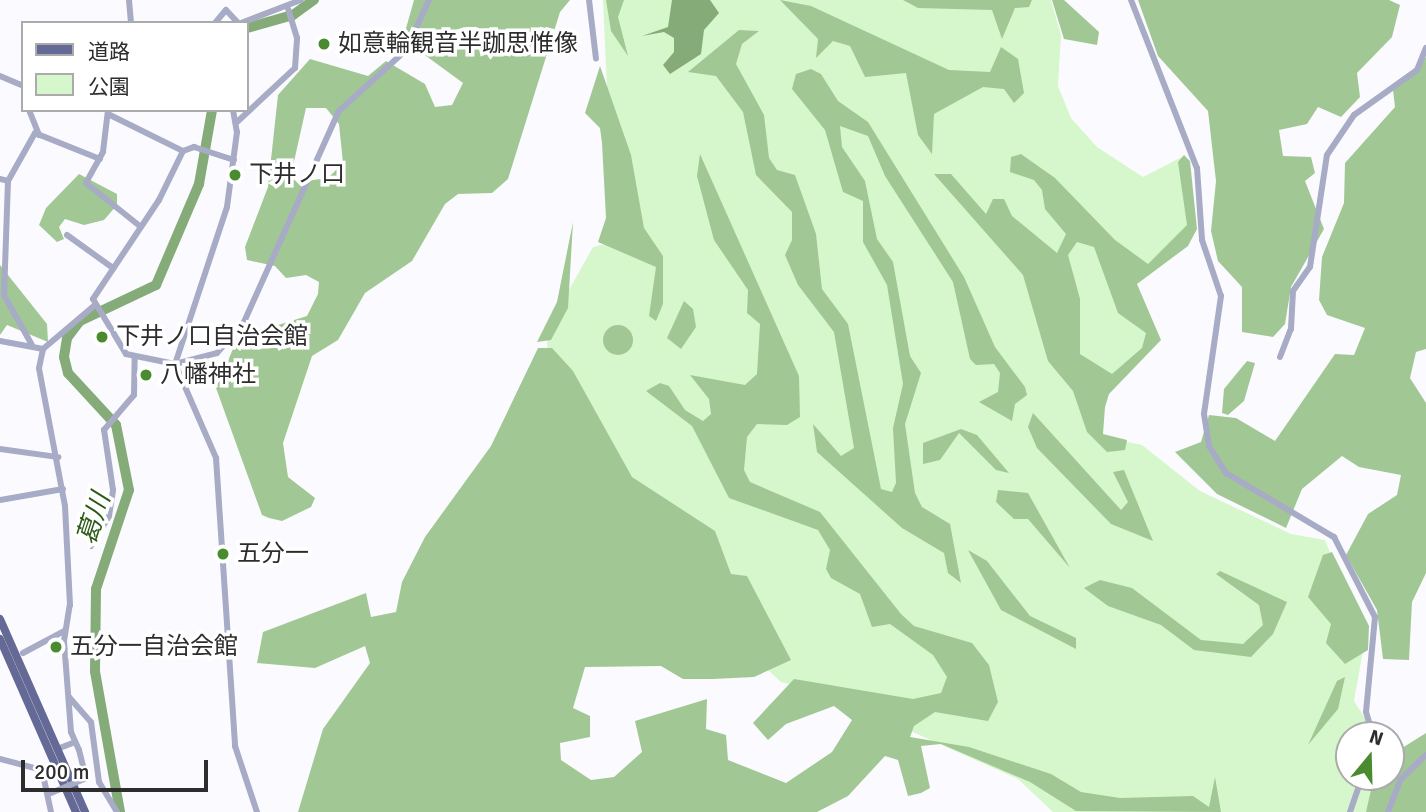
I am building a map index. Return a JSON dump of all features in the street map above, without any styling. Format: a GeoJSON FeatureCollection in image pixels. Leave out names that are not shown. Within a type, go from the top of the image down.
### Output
{"type":"FeatureCollection","features":[{"type":"Feature","properties":{"kind":"main road"},"geometry":{"type":"LineString","coordinates":[[0,619],[85,812]]}},
{"type":"Feature","properties":{"kind":"main road"},"geometry":{"type":"LineString","coordinates":[[0,639],[76,812]]}},
{"type":"Feature","properties":{"kind":"street"},"geometry":{"type":"LineString","coordinates":[[129,0],[131,21]]}},
{"type":"Feature","properties":{"kind":"street"},"geometry":{"type":"LineString","coordinates":[[247,21],[288,10],[300,0]]}},
{"type":"Feature","properties":{"kind":"street"},"geometry":{"type":"LineString","coordinates":[[183,151],[141,228],[94,294],[96,305],[122,349],[135,356],[175,364],[217,353],[244,322],[339,111],[406,50],[429,0]]}},
{"type":"Feature","properties":{"kind":"street"},"geometry":{"type":"LineString","coordinates":[[589,0],[596,59]]}},
{"type":"Feature","properties":{"kind":"street"},"geometry":{"type":"LineString","coordinates":[[1132,0],[1196,168],[1202,240],[1220,288],[1220,331],[1205,414],[1209,446],[1226,473],[1334,537],[1375,617],[1366,712],[1369,721]]}},
{"type":"Feature","properties":{"kind":"street"},"geometry":{"type":"LineString","coordinates":[[217,21],[226,10],[237,21]]}},
{"type":"Feature","properties":{"kind":"street"},"geometry":{"type":"LineString","coordinates":[[248,112],[295,68],[292,22],[288,10]]}},
{"type":"Feature","properties":{"kind":"street"},"geometry":{"type":"LineString","coordinates":[[1280,357],[1291,329],[1293,291],[1310,267],[1327,155],[1354,115],[1417,70],[1426,48]]}},
{"type":"Feature","properties":{"kind":"street"},"geometry":{"type":"LineString","coordinates":[[0,76],[21,85]]}},
{"type":"Feature","properties":{"kind":"street"},"geometry":{"type":"LineString","coordinates":[[30,112],[39,135],[100,159]]}},
{"type":"Feature","properties":{"kind":"street"},"geometry":{"type":"LineString","coordinates":[[234,112],[237,122],[234,160],[224,222],[175,364],[216,458],[235,746],[257,812]]}},
{"type":"Feature","properties":{"kind":"street"},"geometry":{"type":"LineString","coordinates":[[237,122],[248,112]]}},
{"type":"Feature","properties":{"kind":"street"},"geometry":{"type":"LineString","coordinates":[[141,228],[86,183],[100,159],[109,113],[183,151],[201,149],[234,160]]}},
{"type":"Feature","properties":{"kind":"street"},"geometry":{"type":"LineString","coordinates":[[32,345],[12,316],[2,285],[8,181],[39,135]]}},
{"type":"Feature","properties":{"kind":"street"},"geometry":{"type":"LineString","coordinates":[[0,179],[8,181]]}},
{"type":"Feature","properties":{"kind":"street"},"geometry":{"type":"LineString","coordinates":[[67,235],[113,268]]}},
{"type":"Feature","properties":{"kind":"street"},"geometry":{"type":"LineString","coordinates":[[50,793],[86,778],[75,742],[68,695],[64,631],[70,605],[64,489],[39,368],[43,349],[96,305]]}},
{"type":"Feature","properties":{"kind":"street"},"geometry":{"type":"LineString","coordinates":[[0,341],[43,349]]}},
{"type":"Feature","properties":{"kind":"street"},"geometry":{"type":"LineString","coordinates":[[91,546],[109,516],[113,491],[108,422],[134,395],[135,356]]}},
{"type":"Feature","properties":{"kind":"street"},"geometry":{"type":"LineString","coordinates":[[0,449],[58,457]]}},
{"type":"Feature","properties":{"kind":"street"},"geometry":{"type":"LineString","coordinates":[[0,500],[64,489]]}},
{"type":"Feature","properties":{"kind":"street"},"geometry":{"type":"LineString","coordinates":[[23,653],[64,631]]}},
{"type":"Feature","properties":{"kind":"street"},"geometry":{"type":"LineString","coordinates":[[68,695],[95,732],[99,782],[117,812]]}},
{"type":"Feature","properties":{"kind":"street"},"geometry":{"type":"LineString","coordinates":[[57,749],[75,742]]}},
{"type":"Feature","properties":{"kind":"street"},"geometry":{"type":"LineString","coordinates":[[1388,812],[1395,788],[1426,755]]}},
{"type":"Feature","properties":{"kind":"street"},"geometry":{"type":"LineString","coordinates":[[0,759],[42,771],[50,793],[51,812]]}},
{"type":"Feature","properties":{"kind":"street"},"geometry":{"type":"LineString","coordinates":[[1350,812],[1357,791]]}},
{"type":"Feature","properties":{"kind":"green space"},"geometry":{"type":"Polygon","coordinates":[[[603,0],[1051,0],[1061,35],[1058,86],[1071,118],[1097,147],[1143,177],[1182,157],[1194,227],[1172,255],[1143,275],[1132,274],[1155,339],[1104,397],[1101,436],[1142,445],[1200,491],[1291,534],[1325,540],[1365,639],[1354,701],[1367,721],[1335,721],[1335,791],[1405,791],[1405,760],[1419,766],[1426,812],[1053,812],[1018,779],[821,691],[781,682],[769,671],[548,393],[547,329],[593,247],[614,242],[603,0]]]}},
{"type":"Feature","properties":{"kind":"shaded area"},"geometry":{"type":"Polygon","coordinates":[[[414,0],[570,0],[560,12],[508,179],[492,193],[458,194],[445,204],[412,261],[365,293],[338,340],[312,356],[283,443],[288,477],[315,498],[311,507],[282,521],[269,518],[262,515],[216,388],[233,349],[259,331],[307,316],[318,294],[319,282],[306,275],[286,278],[275,266],[247,260],[245,247],[268,187],[278,95],[310,59],[368,76],[386,61],[425,84],[435,107],[452,105],[463,83],[403,39],[414,0]],[[306,108],[291,175],[298,182],[328,178],[343,163],[339,124],[326,108],[306,108]]]}},
{"type":"Feature","properties":{"kind":"shaded area"},"geometry":{"type":"Polygon","coordinates":[[[606,0],[624,0],[618,17],[628,56],[611,31],[606,0]]]}},
{"type":"Feature","properties":{"kind":"shaded area"},"geometry":{"type":"Polygon","coordinates":[[[672,0],[710,0],[719,13],[704,30],[701,54],[670,74],[663,65],[674,52],[674,38],[664,32],[642,36],[668,27],[672,0]]]}},
{"type":"Feature","properties":{"kind":"shaded area"},"geometry":{"type":"Polygon","coordinates":[[[780,0],[811,6],[949,70],[990,72],[1001,47],[1018,59],[1024,93],[1014,103],[1004,89],[983,87],[934,114],[932,154],[918,135],[906,73],[865,77],[850,46],[833,41],[816,58],[818,39],[780,0]]]}},
{"type":"Feature","properties":{"kind":"shaded area"},"geometry":{"type":"Polygon","coordinates":[[[903,0],[1032,0],[1029,7],[1015,8],[1002,39],[992,10],[918,8],[903,0]]]}},
{"type":"Feature","properties":{"kind":"shaded area"},"geometry":{"type":"Polygon","coordinates":[[[1052,0],[1064,0],[1099,32],[1097,45],[1064,39],[1052,0]]]}},
{"type":"Feature","properties":{"kind":"shaded area"},"geometry":{"type":"Polygon","coordinates":[[[1138,0],[1389,0],[1400,5],[1392,37],[1357,73],[1360,97],[1341,117],[1318,107],[1307,124],[1279,130],[1283,156],[1311,157],[1315,173],[1305,181],[1324,229],[1291,287],[1285,324],[1273,337],[1242,332],[1242,287],[1218,261],[1211,231],[1216,181],[1208,111],[1158,56],[1138,0]]]}},
{"type":"Feature","properties":{"kind":"shaded area"},"geometry":{"type":"Polygon","coordinates":[[[739,30],[759,31],[742,44],[736,64],[764,115],[769,158],[777,170],[795,175],[816,234],[822,289],[848,324],[881,489],[892,492],[896,483],[893,428],[903,384],[887,285],[863,242],[863,201],[843,192],[825,130],[792,89],[796,74],[811,69],[821,74],[838,101],[868,122],[964,277],[995,347],[1025,387],[1027,395],[1015,404],[1012,421],[979,402],[998,392],[1000,373],[994,364],[976,365],[970,359],[953,282],[885,176],[868,136],[840,126],[842,147],[865,181],[877,239],[893,262],[910,356],[921,373],[905,424],[915,493],[922,507],[950,524],[961,583],[948,573],[944,553],[902,528],[817,452],[813,424],[841,456],[854,448],[834,332],[798,285],[785,255],[792,240],[792,212],[756,175],[743,112],[716,76],[688,72],[739,30]]]}},
{"type":"Feature","properties":{"kind":"shaded area"},"geometry":{"type":"Polygon","coordinates":[[[1426,57],[1426,349],[1416,352],[1410,378],[1426,403],[1426,573],[1412,602],[1409,660],[1383,659],[1377,610],[1346,555],[1368,514],[1397,495],[1401,475],[1359,467],[1342,456],[1302,489],[1286,528],[1217,494],[1175,452],[1201,442],[1209,415],[1236,418],[1275,441],[1335,354],[1354,355],[1365,328],[1327,315],[1319,300],[1322,257],[1344,203],[1345,163],[1395,107],[1393,90],[1426,57]]]}},
{"type":"Feature","properties":{"kind":"shaded area"},"geometry":{"type":"Polygon","coordinates":[[[600,66],[631,155],[644,228],[663,256],[663,304],[656,321],[649,316],[656,267],[598,242],[606,218],[602,143],[600,128],[585,113],[600,66]]]}},
{"type":"Feature","properties":{"kind":"shaded area"},"geometry":{"type":"Polygon","coordinates":[[[700,154],[799,376],[800,417],[787,425],[757,424],[747,437],[744,470],[750,482],[820,512],[901,614],[914,626],[972,643],[989,665],[998,702],[988,721],[935,712],[914,726],[910,737],[969,747],[1051,774],[1081,792],[1120,798],[1193,796],[1209,807],[1215,777],[1221,812],[1076,811],[1030,782],[941,744],[921,746],[930,788],[921,793],[908,796],[898,760],[885,756],[848,796],[817,812],[298,812],[323,729],[370,663],[365,646],[315,668],[257,663],[263,632],[366,593],[371,617],[396,612],[402,582],[425,537],[491,446],[538,348],[552,348],[573,371],[632,477],[715,531],[731,574],[747,576],[791,660],[754,677],[713,679],[683,679],[661,666],[585,667],[573,708],[590,716],[590,737],[560,743],[561,760],[591,780],[614,777],[642,752],[635,721],[707,699],[706,729],[726,735],[728,760],[786,783],[832,752],[852,720],[834,706],[786,724],[768,740],[753,723],[794,679],[913,699],[941,693],[947,677],[933,655],[890,624],[872,627],[860,594],[831,578],[826,569],[830,550],[818,530],[729,498],[692,426],[646,391],[660,383],[669,386],[685,410],[703,421],[711,414],[709,399],[690,375],[745,385],[757,374],[760,324],[747,313],[748,290],[714,240],[697,176],[700,154]]]}},
{"type":"Feature","properties":{"kind":"shaded area"},"geometry":{"type":"Polygon","coordinates":[[[1021,154],[1055,178],[1115,240],[1148,264],[1187,225],[1178,162],[1184,155],[1190,161],[1197,229],[1188,246],[1137,284],[1161,340],[1109,394],[1105,407],[1103,434],[1127,440],[1125,450],[1107,452],[1087,432],[1073,391],[1048,361],[1023,275],[934,174],[951,174],[986,214],[993,199],[1004,199],[1012,216],[1057,253],[1066,234],[1045,209],[1042,190],[1034,180],[1010,172],[1011,157],[1021,154]],[[1077,242],[1068,255],[1080,299],[1080,354],[1112,374],[1142,348],[1146,333],[1118,313],[1094,247],[1077,242]]]}},
{"type":"Feature","properties":{"kind":"shaded area"},"geometry":{"type":"Polygon","coordinates":[[[79,174],[117,194],[117,205],[104,220],[84,225],[65,219],[59,227],[64,239],[57,242],[39,225],[46,208],[79,174]]]}},
{"type":"Feature","properties":{"kind":"shaded area"},"geometry":{"type":"Polygon","coordinates":[[[573,222],[568,308],[551,340],[537,342],[557,302],[573,222]]]}},
{"type":"Feature","properties":{"kind":"shaded area"},"geometry":{"type":"Polygon","coordinates":[[[0,265],[47,324],[48,342],[7,325],[0,335],[0,265]]]}},
{"type":"Feature","properties":{"kind":"shaded area"},"geometry":{"type":"Polygon","coordinates":[[[684,301],[693,309],[696,327],[681,349],[667,338],[684,301]]]}},
{"type":"Feature","properties":{"kind":"shaded area"},"geometry":{"type":"Polygon","coordinates":[[[618,325],[629,329],[633,340],[629,351],[618,355],[607,351],[603,340],[607,329],[618,325]]]}},
{"type":"Feature","properties":{"kind":"shaded area"},"geometry":{"type":"Polygon","coordinates":[[[1247,361],[1255,363],[1244,401],[1228,415],[1222,413],[1224,389],[1247,361]]]}},
{"type":"Feature","properties":{"kind":"shaded area"},"geometry":{"type":"Polygon","coordinates":[[[1033,413],[1121,510],[1128,502],[1113,472],[1124,470],[1153,541],[1111,524],[1037,448],[1028,427],[1033,413]]]}},
{"type":"Feature","properties":{"kind":"shaded area"},"geometry":{"type":"Polygon","coordinates":[[[961,429],[977,435],[1009,473],[996,470],[959,433],[940,460],[923,464],[923,443],[961,429]]]}},
{"type":"Feature","properties":{"kind":"shaded area"},"geometry":{"type":"Polygon","coordinates":[[[998,490],[1028,493],[1070,568],[1028,519],[1014,519],[996,502],[998,490]]]}},
{"type":"Feature","properties":{"kind":"shaded area"},"geometry":{"type":"Polygon","coordinates":[[[968,550],[987,561],[1030,616],[1076,638],[1076,649],[1001,610],[968,550]]]}},
{"type":"Feature","properties":{"kind":"shaded area"},"geometry":{"type":"Polygon","coordinates":[[[1332,552],[1369,626],[1368,650],[1345,664],[1326,643],[1331,624],[1308,597],[1323,555],[1332,552]]]}},
{"type":"Feature","properties":{"kind":"shaded area"},"geometry":{"type":"Polygon","coordinates":[[[1220,571],[1287,602],[1273,634],[1251,657],[1194,650],[1161,625],[1108,606],[1084,588],[1100,580],[1132,588],[1201,640],[1243,644],[1263,625],[1259,605],[1216,574],[1220,571]]]}},
{"type":"Feature","properties":{"kind":"shaded area"},"geometry":{"type":"Polygon","coordinates":[[[1345,677],[1338,709],[1308,745],[1337,681],[1345,677]]]}},
{"type":"Feature","properties":{"kind":"shaded area"},"geometry":{"type":"Polygon","coordinates":[[[1426,733],[1426,812],[1366,812],[1371,791],[1405,791],[1405,746],[1426,733]]]}},
{"type":"Feature","properties":{"kind":"waterway","name":"葛川"},"geometry":{"type":"LineString","coordinates":[[248,28],[293,15],[314,0]]}},
{"type":"Feature","properties":{"kind":"waterway","name":"葛川"},"geometry":{"type":"LineString","coordinates":[[120,812],[95,671],[96,589],[129,490],[116,425],[68,373],[64,357],[67,338],[80,321],[156,285],[199,184],[212,112]]}},
{"type":"Feature","properties":{"kind":"place","name":"如意輪観音半跏思惟像"},"geometry":{"type":"Point","coordinates":[324,44]}},
{"type":"Feature","properties":{"kind":"place","name":"下井ノ口"},"geometry":{"type":"Point","coordinates":[235,175]}},
{"type":"Feature","properties":{"kind":"place","name":"下井ノ口自治会館"},"geometry":{"type":"Point","coordinates":[102,337]}},
{"type":"Feature","properties":{"kind":"place","name":"八幡神社"},"geometry":{"type":"Point","coordinates":[146,375]}},
{"type":"Feature","properties":{"kind":"place","name":"五分一"},"geometry":{"type":"Point","coordinates":[223,554]}},
{"type":"Feature","properties":{"kind":"place","name":"五分一自治会館"},"geometry":{"type":"Point","coordinates":[56,647]}}]}
